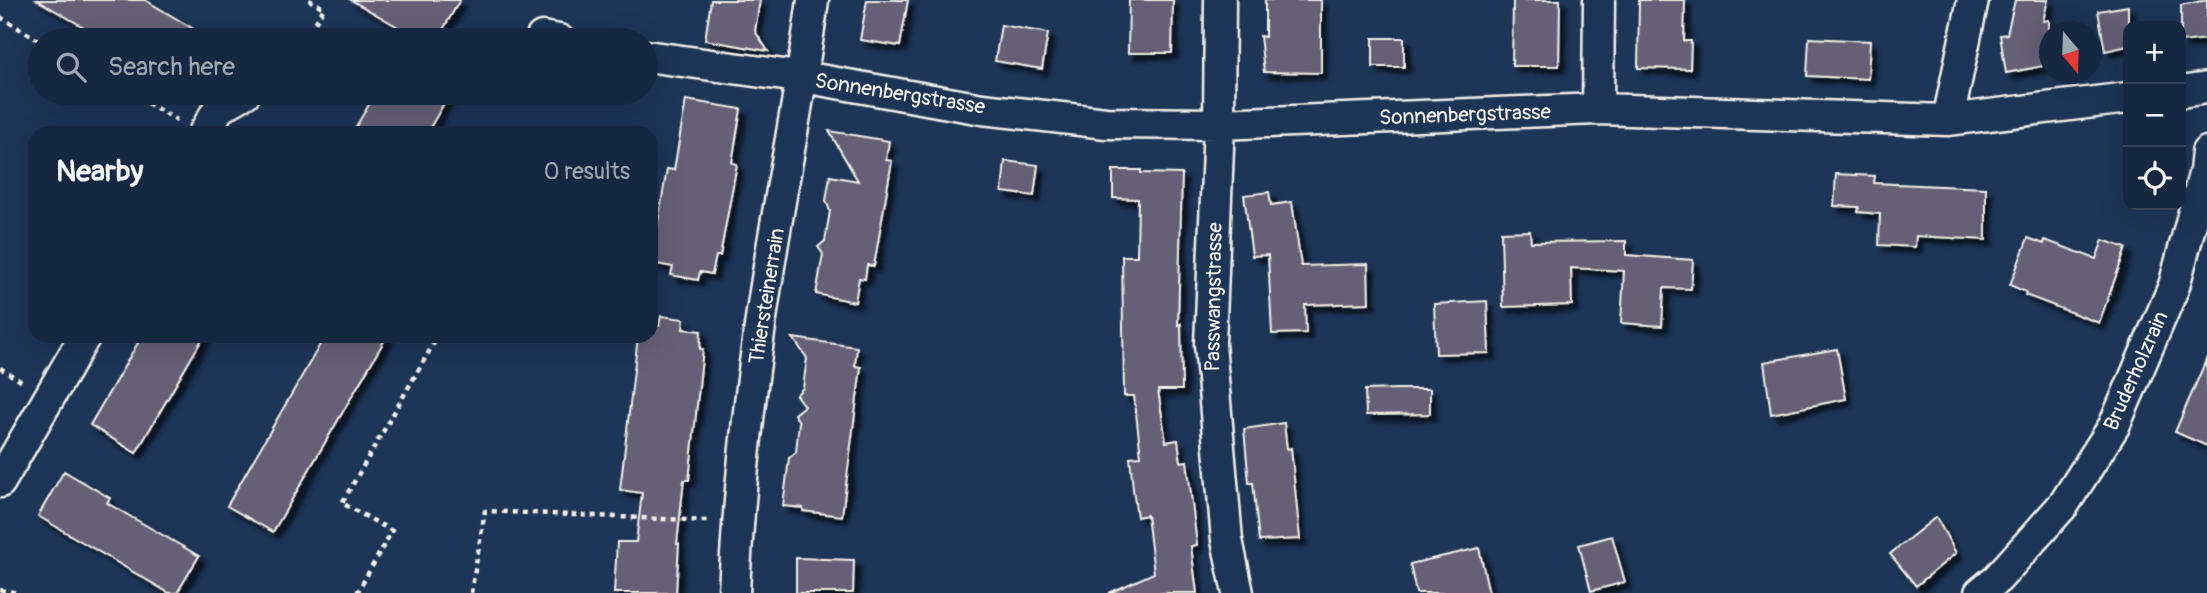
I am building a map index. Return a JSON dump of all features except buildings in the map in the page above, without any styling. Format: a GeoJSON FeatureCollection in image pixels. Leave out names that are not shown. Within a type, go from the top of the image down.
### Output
{"type":"FeatureCollection","features":[{"type":"Feature","properties":{"kind":"street","name":"Thiersteinerrain"},"geometry":{"type":"LineString","coordinates":[[734,593],[737,522],[761,318],[803,78],[813,0]]}},
{"type":"Feature","properties":{"kind":"street","name":"Passwangstrasse"},"geometry":{"type":"LineString","coordinates":[[1220,0],[1219,124],[1210,344],[1227,540],[1238,593]]}},
{"type":"Feature","properties":{"kind":"street"},"geometry":{"type":"LineString","coordinates":[[1598,109],[1599,0]]}},
{"type":"Feature","properties":{"kind":"street"},"geometry":{"type":"LineString","coordinates":[[1948,120],[1973,0]]}},
{"type":"Feature","properties":{"kind":"street","name":"Sonnenbergstrasse"},"geometry":{"type":"LineString","coordinates":[[658,58],[803,78],[982,109],[1106,123],[1219,124],[1598,109],[1948,120],[2123,99]]}},
{"type":"Feature","properties":{"kind":"street"},"geometry":{"type":"LineString","coordinates":[[2186,91],[2207,88]]}},
{"type":"Feature","properties":{"kind":"street"},"geometry":{"type":"LineString","coordinates":[[200,126],[224,105]]}},
{"type":"Feature","properties":{"kind":"street","name":"Bruderholzrain"},"geometry":{"type":"LineString","coordinates":[[1980,593],[1998,578],[2064,504],[2114,426],[2174,286],[2205,171],[2207,152]]}},
{"type":"Feature","properties":{"kind":"street"},"geometry":{"type":"LineString","coordinates":[[0,482],[81,343]]}},
{"type":"Feature","properties":{"kind":"path"},"geometry":{"type":"LineString","coordinates":[[309,0],[324,8],[312,28]]}},
{"type":"Feature","properties":{"kind":"path"},"geometry":{"type":"LineString","coordinates":[[0,17],[28,34]]}},
{"type":"Feature","properties":{"kind":"path"},"geometry":{"type":"LineString","coordinates":[[151,105],[189,126]]}},
{"type":"Feature","properties":{"kind":"path"},"geometry":{"type":"LineString","coordinates":[[357,593],[392,531],[342,503],[434,343]]}},
{"type":"Feature","properties":{"kind":"path"},"geometry":{"type":"LineString","coordinates":[[471,593],[485,510],[737,522]]}},
{"type":"Feature","properties":{"kind":"path"},"geometry":{"type":"LineString","coordinates":[[0,590],[19,593]]}}]}
